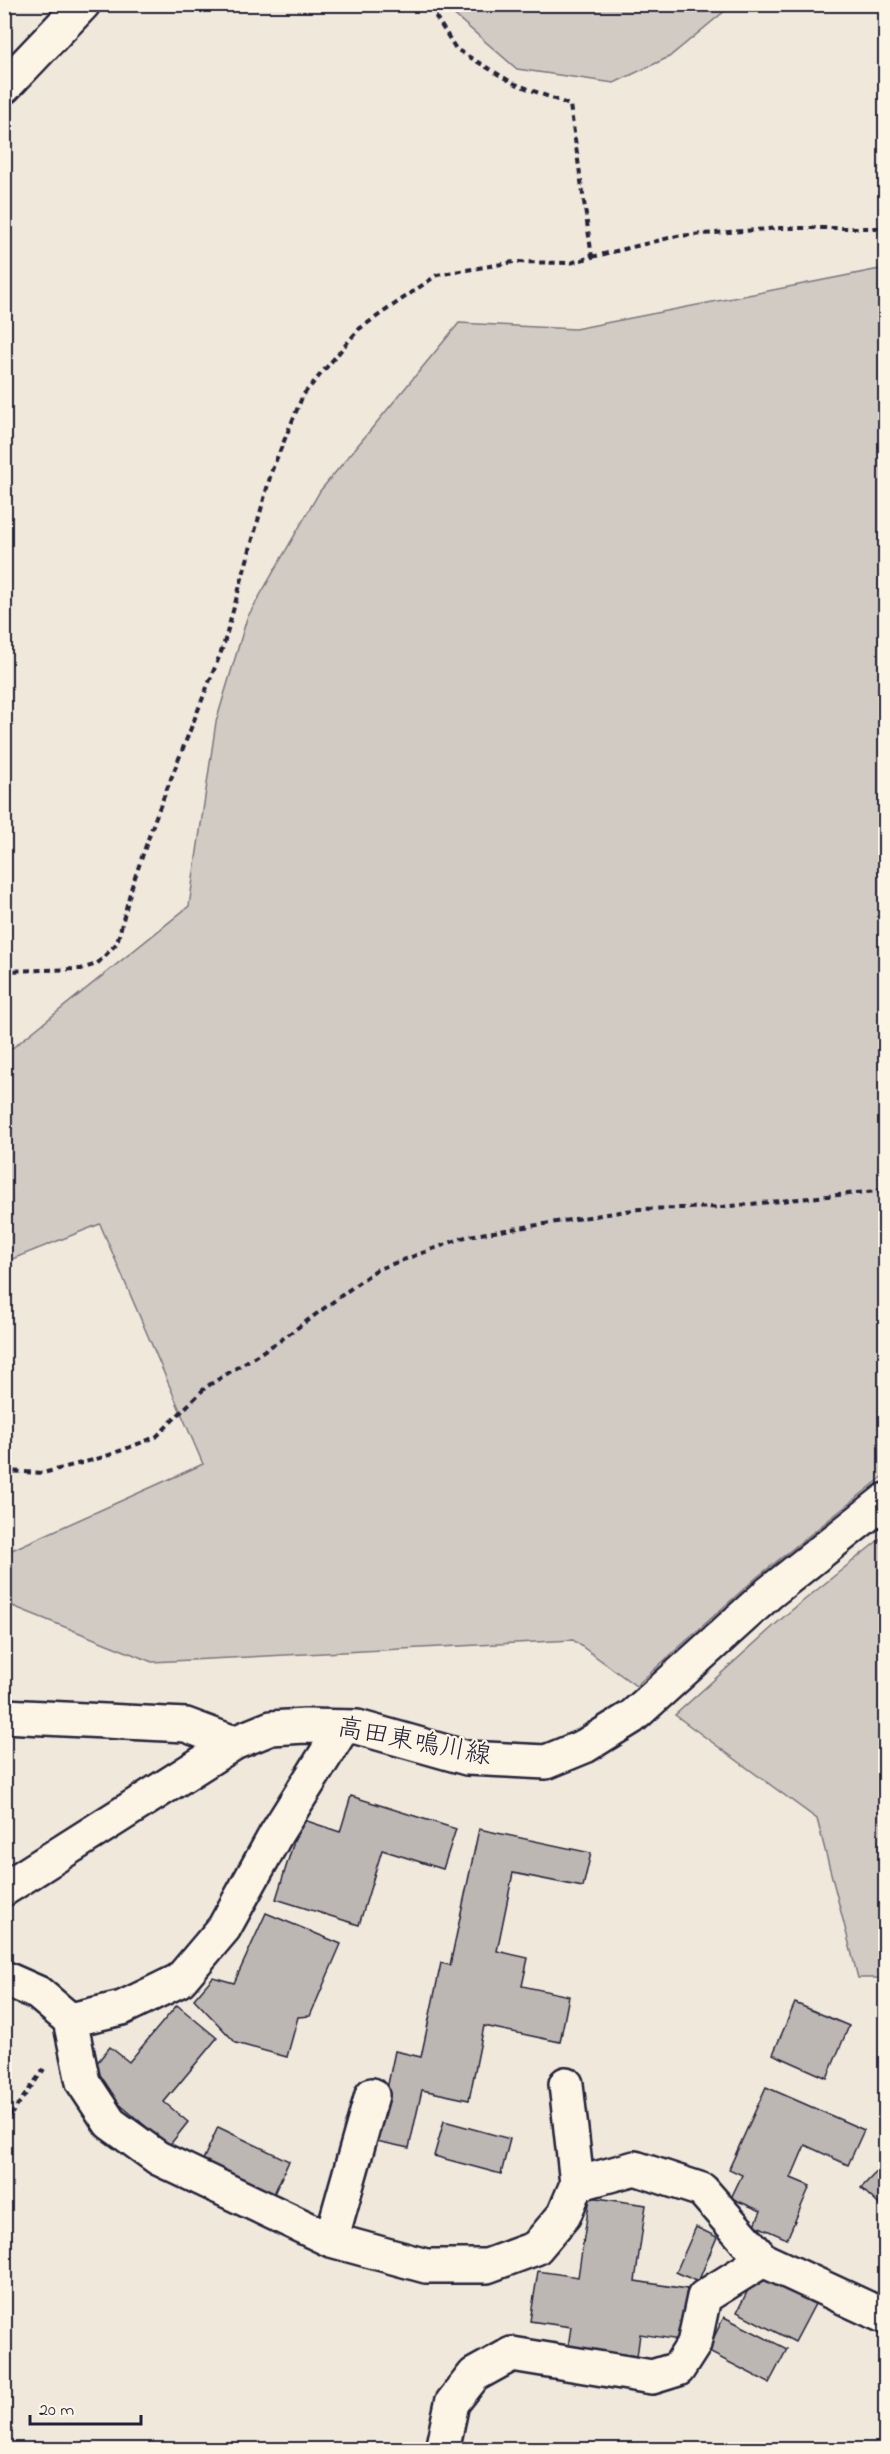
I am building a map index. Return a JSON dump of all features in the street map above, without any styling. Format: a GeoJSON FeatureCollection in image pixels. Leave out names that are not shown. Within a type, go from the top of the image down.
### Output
{"type":"FeatureCollection","features":[{"type":"Feature","properties":{"kind":"street"},"geometry":{"type":"LineString","coordinates":[[4,87],[83,4]]}},
{"type":"Feature","properties":{"kind":"street","name":"高田東鳴川線"},"geometry":{"type":"LineString","coordinates":[[4,1889],[234,1743],[271,1728],[305,1725],[357,1727],[467,1758],[546,1762],[575,1750],[632,1717],[769,1593],[885,1500]]}},
{"type":"Feature","properties":{"kind":"street"},"geometry":{"type":"LineString","coordinates":[[4,1716],[186,1725],[234,1743]]}},
{"type":"Feature","properties":{"kind":"street"},"geometry":{"type":"LineString","coordinates":[[70,2020],[122,2008],[180,1980],[224,1928],[276,1834],[343,1727]]}},
{"type":"Feature","properties":{"kind":"street"},"geometry":{"type":"LineString","coordinates":[[4,1978],[38,1993],[70,2020],[83,2082],[110,2123],[158,2158],[331,2240],[426,2266],[487,2266],[536,2248],[564,2215],[577,2184],[566,2084]]}},
{"type":"Feature","properties":{"kind":"street"},"geometry":{"type":"LineString","coordinates":[[331,2240],[372,2095]]}},
{"type":"Feature","properties":{"kind":"street"},"geometry":{"type":"LineString","coordinates":[[577,2184],[635,2168],[702,2190],[763,2260],[885,2317]]}},
{"type":"Feature","properties":{"kind":"street"},"geometry":{"type":"LineString","coordinates":[[442,2450],[452,2403],[474,2375],[512,2354],[652,2377],[678,2368],[694,2344],[704,2296],[763,2260]]}},
{"type":"Feature","properties":{"kind":"path"},"geometry":{"type":"LineString","coordinates":[[428,4],[456,49],[513,83],[570,105],[592,257]]}},
{"type":"Feature","properties":{"kind":"path"},"geometry":{"type":"LineString","coordinates":[[4,971],[81,969],[96,964],[117,943],[131,889],[155,819],[223,647],[272,470],[303,395],[359,328],[437,274],[514,262],[570,263],[677,236],[781,228],[885,228]]}},
{"type":"Feature","properties":{"kind":"path"},"geometry":{"type":"LineString","coordinates":[[4,1471],[43,1473],[104,1456],[156,1437],[206,1387],[281,1340],[376,1270],[468,1236],[639,1209],[722,1207],[885,1190]]}},
{"type":"Feature","properties":{"kind":"path"},"geometry":{"type":"LineString","coordinates":[[4,2124],[47,2065],[70,2020]]}},
{"type":"Feature","properties":{"kind":"shaded area"},"geometry":{"type":"Polygon","coordinates":[[[443,5],[732,5],[669,57],[614,83],[517,69],[443,5]]]}},
{"type":"Feature","properties":{"kind":"shaded area"},"geometry":{"type":"Polygon","coordinates":[[[885,268],[885,1475],[756,1578],[636,1686],[573,1640],[152,1662],[5,1603],[5,1553],[203,1464],[100,1224],[5,1262],[5,1054],[189,906],[216,722],[247,618],[320,491],[459,323],[575,329],[885,268]]]}},
{"type":"Feature","properties":{"kind":"shaded area"},"geometry":{"type":"Polygon","coordinates":[[[885,1535],[885,1978],[858,1978],[817,1819],[675,1715],[787,1614],[885,1535]]]}},
{"type":"Feature","properties":{"kind":"building"},"geometry":{"type":"Polygon","coordinates":[[[351,1796],[456,1829],[443,1869],[382,1850],[359,1925],[276,1899],[301,1819],[340,1832],[351,1796]]]}},
{"type":"Feature","properties":{"kind":"building"},"geometry":{"type":"Polygon","coordinates":[[[479,1829],[591,1853],[583,1887],[513,1873],[497,1951],[528,1958],[522,1986],[569,1996],[560,2042],[484,2026],[469,2100],[422,2090],[409,2148],[376,2141],[395,2051],[421,2057],[441,1963],[450,1965],[479,1829]]]}},
{"type":"Feature","properties":{"kind":"building"},"geometry":{"type":"Polygon","coordinates":[[[266,1913],[341,1944],[310,2016],[298,2017],[287,2057],[236,2043],[194,1999],[213,1977],[234,1983],[266,1913]]]}},
{"type":"Feature","properties":{"kind":"building"},"geometry":{"type":"Polygon","coordinates":[[[795,2003],[849,2026],[827,2078],[773,2054],[795,2003]]]}},
{"type":"Feature","properties":{"kind":"building"},"geometry":{"type":"Polygon","coordinates":[[[177,2005],[217,2038],[164,2102],[188,2122],[169,2146],[86,2076],[110,2047],[129,2062],[177,2005]]]}},
{"type":"Feature","properties":{"kind":"building"},"geometry":{"type":"Polygon","coordinates":[[[766,2087],[864,2130],[848,2165],[805,2145],[791,2178],[810,2186],[787,2239],[755,2225],[761,2211],[731,2198],[742,2175],[729,2169],[766,2087]]]}},
{"type":"Feature","properties":{"kind":"building"},"geometry":{"type":"Polygon","coordinates":[[[444,2121],[510,2139],[501,2174],[434,2156],[444,2121]]]}},
{"type":"Feature","properties":{"kind":"building"},"geometry":{"type":"Polygon","coordinates":[[[218,2127],[289,2161],[273,2196],[202,2162],[218,2127]]]}},
{"type":"Feature","properties":{"kind":"building"},"geometry":{"type":"Polygon","coordinates":[[[886,2162],[886,2211],[861,2188],[886,2162]]]}},
{"type":"Feature","properties":{"kind":"building"},"geometry":{"type":"Polygon","coordinates":[[[590,2197],[646,2205],[635,2281],[687,2289],[680,2340],[640,2334],[637,2357],[568,2347],[571,2327],[530,2321],[538,2271],[578,2277],[590,2197]]]}},
{"type":"Feature","properties":{"kind":"building"},"geometry":{"type":"Polygon","coordinates":[[[696,2227],[717,2237],[698,2282],[676,2272],[696,2227]]]}},
{"type":"Feature","properties":{"kind":"building"},"geometry":{"type":"Polygon","coordinates":[[[756,2274],[815,2304],[795,2342],[737,2312],[756,2274]]]}},
{"type":"Feature","properties":{"kind":"building"},"geometry":{"type":"Polygon","coordinates":[[[724,2317],[787,2349],[769,2383],[707,2351],[724,2317]]]}}]}
